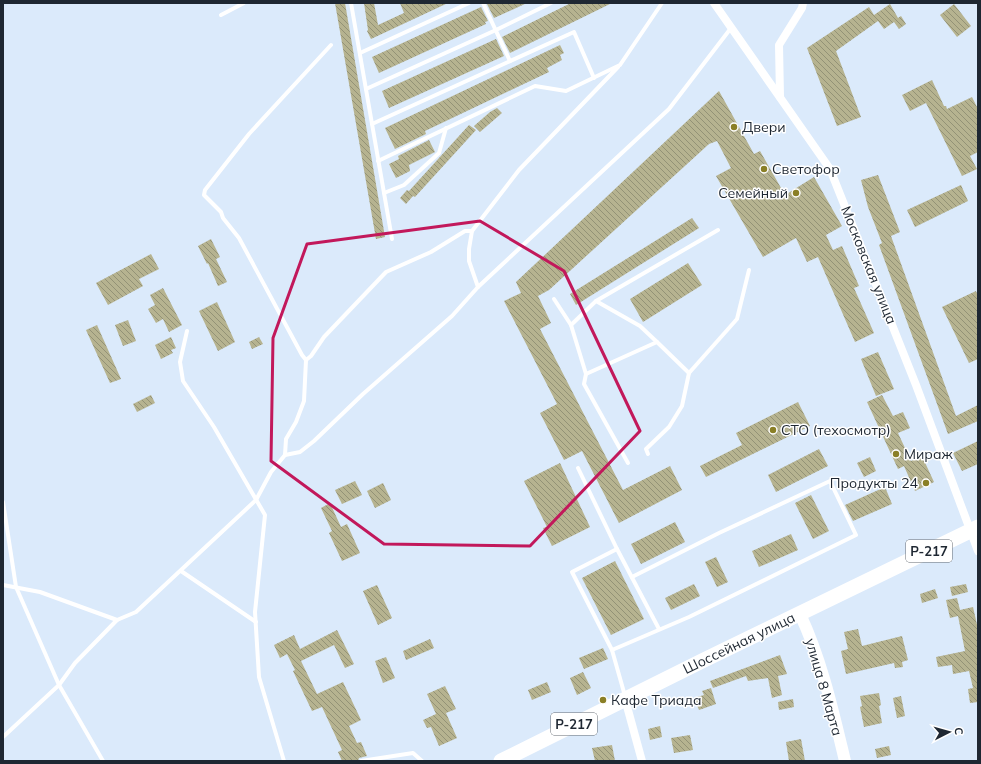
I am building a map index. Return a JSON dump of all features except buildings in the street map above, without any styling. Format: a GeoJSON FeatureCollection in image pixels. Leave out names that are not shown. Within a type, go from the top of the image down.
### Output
{"type":"FeatureCollection","features":[{"type":"Feature","properties":{"kind":"highway","name":"Шоссейная улица"},"geometry":{"type":"LineString","coordinates":[[501,761],[704,660],[974,529]]}},
{"type":"Feature","properties":{"kind":"main road","name":"улица 8 Марта"},"geometry":{"type":"LineString","coordinates":[[800,614],[811,638],[828,690],[845,761]]}},
{"type":"Feature","properties":{"kind":"street","name":"Московская улица"},"geometry":{"type":"LineString","coordinates":[[714,3],[830,169],[974,529],[978,551]]}},
{"type":"Feature","properties":{"kind":"street"},"geometry":{"type":"LineString","coordinates":[[780,97],[779,45],[802,8],[803,3]]}},
{"type":"Feature","properties":{"kind":"street"},"geometry":{"type":"LineString","coordinates":[[625,699],[642,761]]}},
{"type":"Feature","properties":{"kind":"lane"},"geometry":{"type":"LineString","coordinates":[[222,15],[244,3]]}},
{"type":"Feature","properties":{"kind":"lane"},"geometry":{"type":"LineString","coordinates":[[350,3],[392,239]]}},
{"type":"Feature","properties":{"kind":"lane"},"geometry":{"type":"LineString","coordinates":[[360,53],[469,3]]}},
{"type":"Feature","properties":{"kind":"lane"},"geometry":{"type":"LineString","coordinates":[[483,3],[510,61]]}},
{"type":"Feature","properties":{"kind":"lane"},"geometry":{"type":"LineString","coordinates":[[366,89],[552,3]]}},
{"type":"Feature","properties":{"kind":"lane"},"geometry":{"type":"LineString","coordinates":[[478,287],[469,261],[472,231],[519,170],[620,65],[662,3]]}},
{"type":"Feature","properties":{"kind":"lane"},"geometry":{"type":"LineString","coordinates":[[285,455],[300,452],[314,441],[363,394],[452,316],[478,287],[669,109],[732,28]]}},
{"type":"Feature","properties":{"kind":"lane"},"geometry":{"type":"LineString","coordinates":[[372,124],[574,32],[594,78]]}},
{"type":"Feature","properties":{"kind":"lane"},"geometry":{"type":"LineString","coordinates":[[3,737],[59,685],[75,663],[117,620],[136,612],[256,500],[271,472],[285,455],[286,439],[296,422],[304,401],[306,360],[239,238],[223,218],[221,212],[204,195],[205,190],[249,134],[331,44]]}},
{"type":"Feature","properties":{"kind":"lane"},"geometry":{"type":"LineString","coordinates":[[378,161],[535,86],[566,91],[620,65]]}},
{"type":"Feature","properties":{"kind":"lane"},"geometry":{"type":"LineString","coordinates":[[384,193],[404,185],[439,153],[446,128]]}},
{"type":"Feature","properties":{"kind":"lane"},"geometry":{"type":"LineString","coordinates":[[571,325],[596,301],[718,230]]}},
{"type":"Feature","properties":{"kind":"lane"},"geometry":{"type":"LineString","coordinates":[[306,360],[311,356],[324,337],[386,272],[431,252],[465,231],[472,231]]}},
{"type":"Feature","properties":{"kind":"lane"},"geometry":{"type":"LineString","coordinates":[[648,454],[646,449],[669,427],[682,406],[689,373],[738,319],[749,270]]}},
{"type":"Feature","properties":{"kind":"lane"},"geometry":{"type":"LineString","coordinates":[[554,299],[571,325],[586,374],[584,384],[628,462]]}},
{"type":"Feature","properties":{"kind":"lane"},"geometry":{"type":"LineString","coordinates":[[596,301],[640,326],[689,373]]}},
{"type":"Feature","properties":{"kind":"lane"},"geometry":{"type":"LineString","coordinates":[[187,331],[180,362],[183,381],[214,428],[265,515],[255,612],[259,677],[284,761]]}},
{"type":"Feature","properties":{"kind":"lane"},"geometry":{"type":"LineString","coordinates":[[586,374],[657,342]]}},
{"type":"Feature","properties":{"kind":"lane"},"geometry":{"type":"LineString","coordinates":[[578,468],[659,630]]}},
{"type":"Feature","properties":{"kind":"lane"},"geometry":{"type":"LineString","coordinates":[[612,650],[689,617],[856,535],[830,481],[719,533],[632,577]]}},
{"type":"Feature","properties":{"kind":"lane"},"geometry":{"type":"LineString","coordinates":[[3,502],[16,586],[59,685],[103,761]]}},
{"type":"Feature","properties":{"kind":"lane"},"geometry":{"type":"LineString","coordinates":[[617,548],[572,572],[612,650],[625,699]]}},
{"type":"Feature","properties":{"kind":"lane"},"geometry":{"type":"LineString","coordinates":[[181,571],[256,622]]}},
{"type":"Feature","properties":{"kind":"lane"},"geometry":{"type":"LineString","coordinates":[[3,585],[16,586],[40,592],[117,620]]}},
{"type":"Feature","properties":{"kind":"lane"},"geometry":{"type":"LineString","coordinates":[[361,761],[413,753],[422,761]]}},
{"type":"Feature","properties":{"kind":"highlighted area"},"geometry":{"type":"Polygon","coordinates":[[[480,221],[564,271],[640,431],[530,546],[384,544],[271,461],[273,338],[307,244],[480,221]]]}},
{"type":"Feature","properties":{"kind":"place","name":"Двери"},"geometry":{"type":"Point","coordinates":[734,127]}},
{"type":"Feature","properties":{"kind":"place","name":"Светофор"},"geometry":{"type":"Point","coordinates":[764,169]}},
{"type":"Feature","properties":{"kind":"place","name":"Семейный"},"geometry":{"type":"Point","coordinates":[796,193]}},
{"type":"Feature","properties":{"kind":"place","name":"СТО (техосмотр)"},"geometry":{"type":"Point","coordinates":[773,430]}},
{"type":"Feature","properties":{"kind":"place","name":"Мираж"},"geometry":{"type":"Point","coordinates":[896,454]}},
{"type":"Feature","properties":{"kind":"place","name":"Продукты 24"},"geometry":{"type":"Point","coordinates":[926,483]}},
{"type":"Feature","properties":{"kind":"place","name":"Кафе Триада"},"geometry":{"type":"Point","coordinates":[603,700]}}]}
